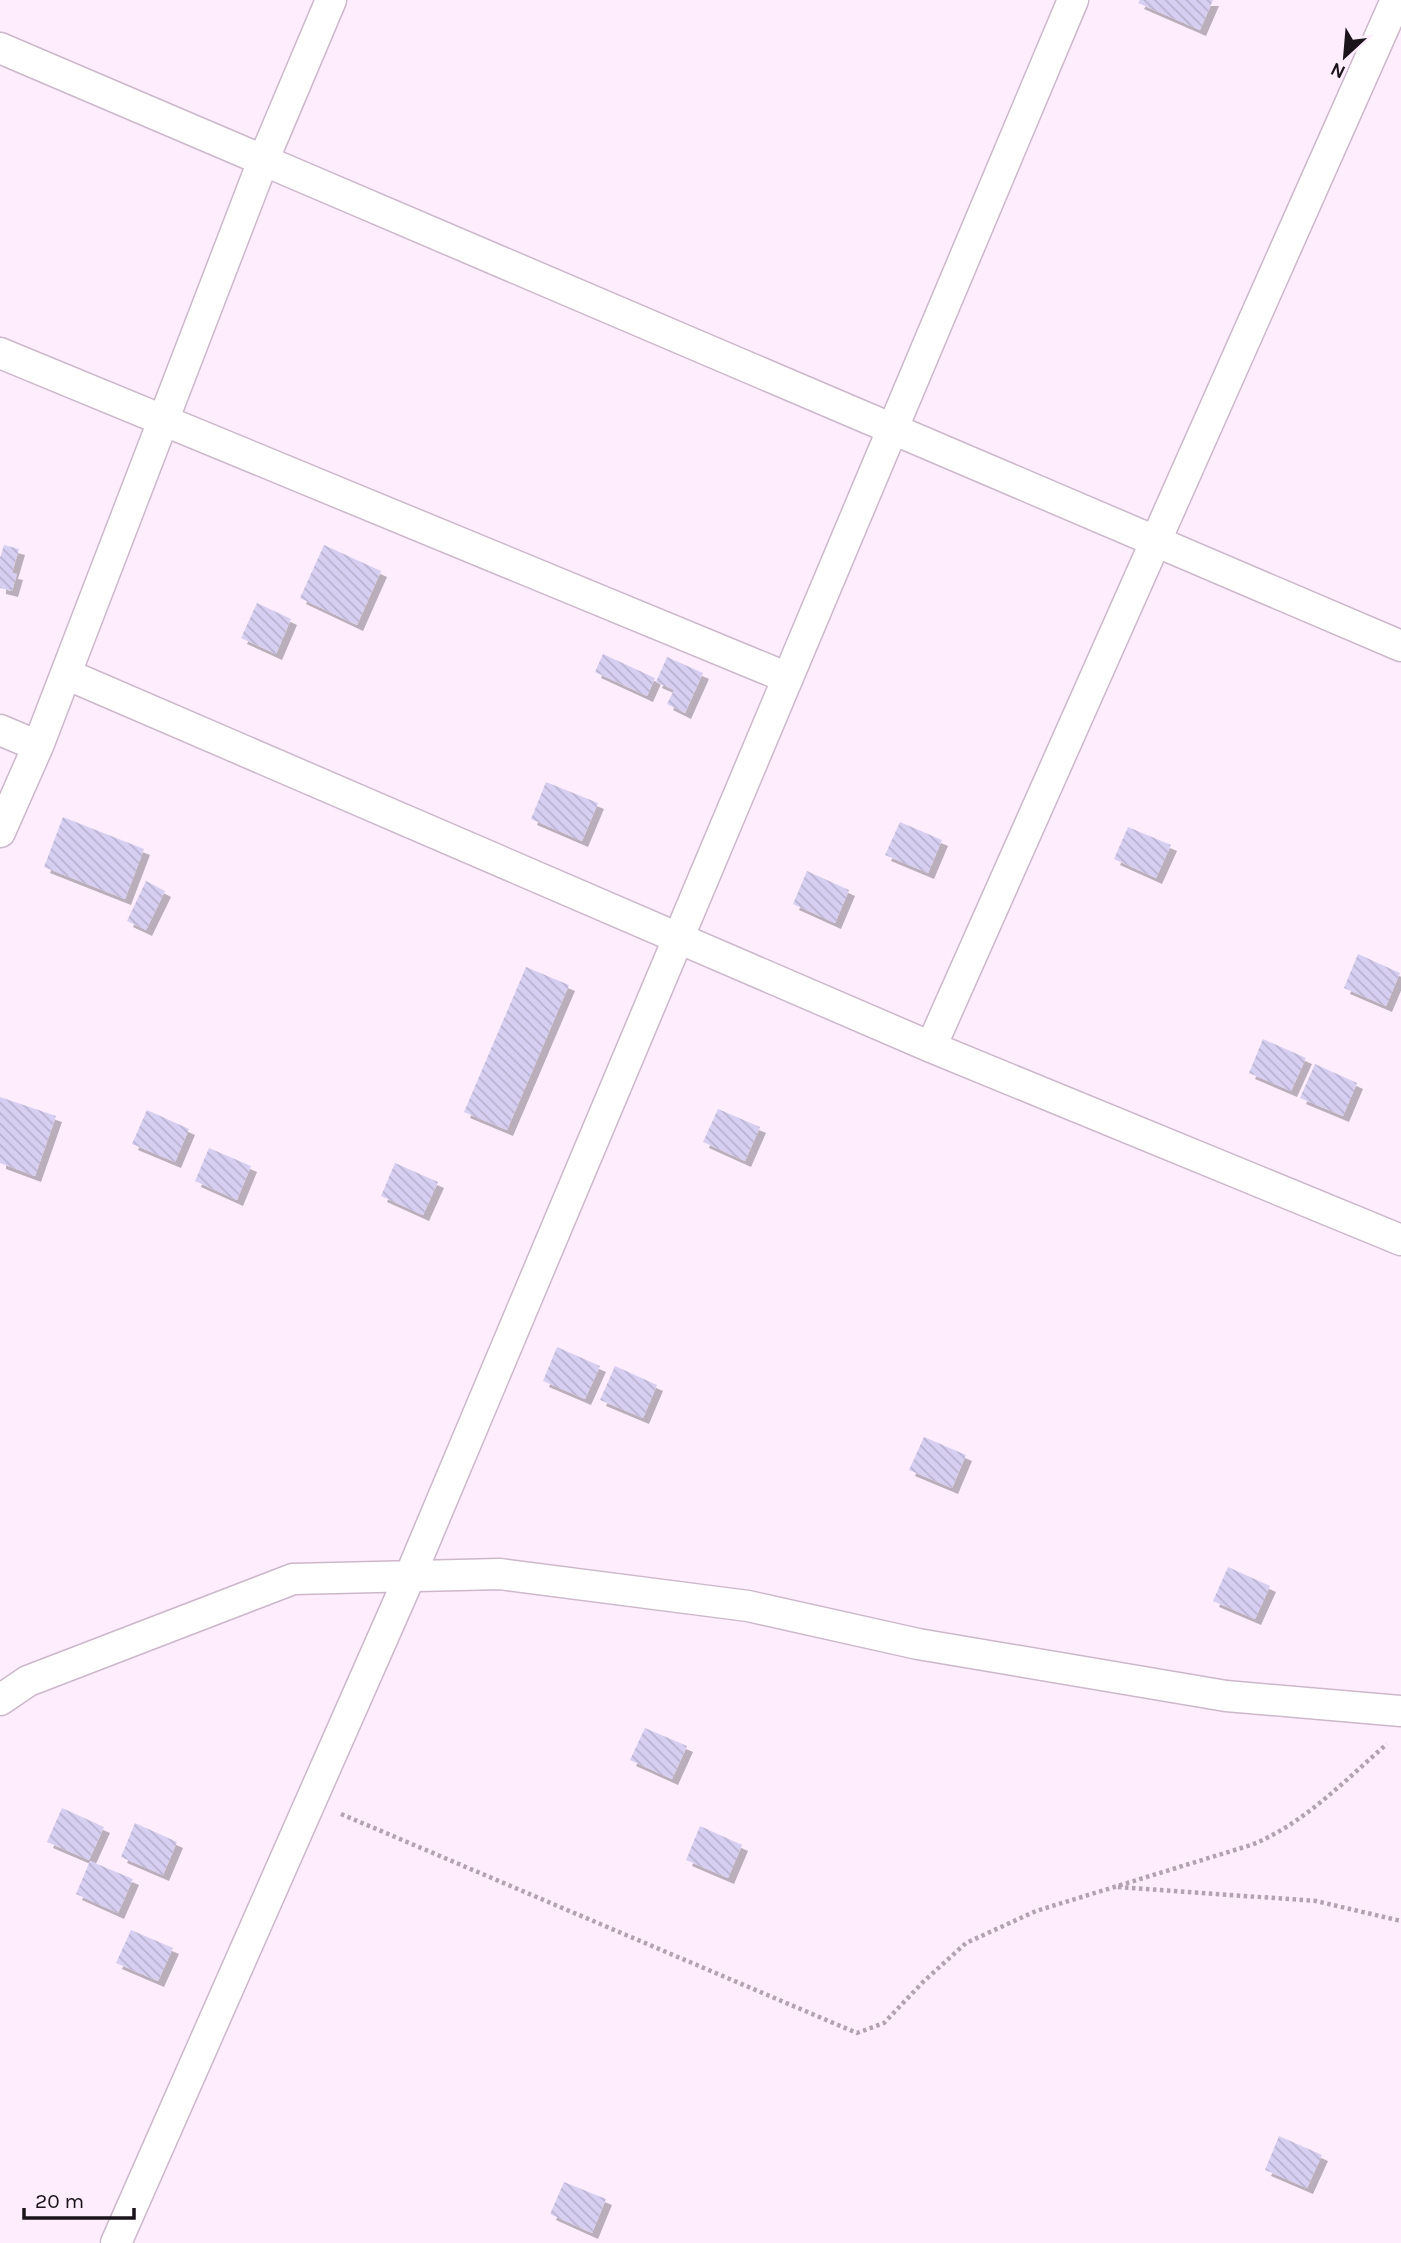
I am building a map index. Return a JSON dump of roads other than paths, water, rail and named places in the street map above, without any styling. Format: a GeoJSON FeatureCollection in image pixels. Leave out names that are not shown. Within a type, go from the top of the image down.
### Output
{"type":"FeatureCollection","features":[{"type":"Feature","properties":{"kind":"street"},"geometry":{"type":"LineString","coordinates":[[0,832],[38,746],[263,161],[331,0]]}},
{"type":"Feature","properties":{"kind":"street"},"geometry":{"type":"LineString","coordinates":[[116,2243],[410,1576],[1073,0]]}},
{"type":"Feature","properties":{"kind":"street"},"geometry":{"type":"LineString","coordinates":[[931,1047],[1396,0]]}},
{"type":"Feature","properties":{"kind":"street"},"geometry":{"type":"LineString","coordinates":[[0,48],[1401,646]]}},
{"type":"Feature","properties":{"kind":"street"},"geometry":{"type":"LineString","coordinates":[[0,353],[788,678]]}},
{"type":"Feature","properties":{"kind":"street"},"geometry":{"type":"LineString","coordinates":[[65,674],[931,1047],[1401,1240]]}},
{"type":"Feature","properties":{"kind":"street"},"geometry":{"type":"LineString","coordinates":[[0,730],[38,746]]}},
{"type":"Feature","properties":{"kind":"street"},"geometry":{"type":"LineString","coordinates":[[0,1700],[28,1681],[293,1578],[500,1574],[748,1606],[918,1644],[1226,1696],[1401,1711]]}},
{"type":"Feature","properties":{"kind":"street"},"geometry":{"type":"LineString","coordinates":[[0,1668],[28,1681]]}}]}
